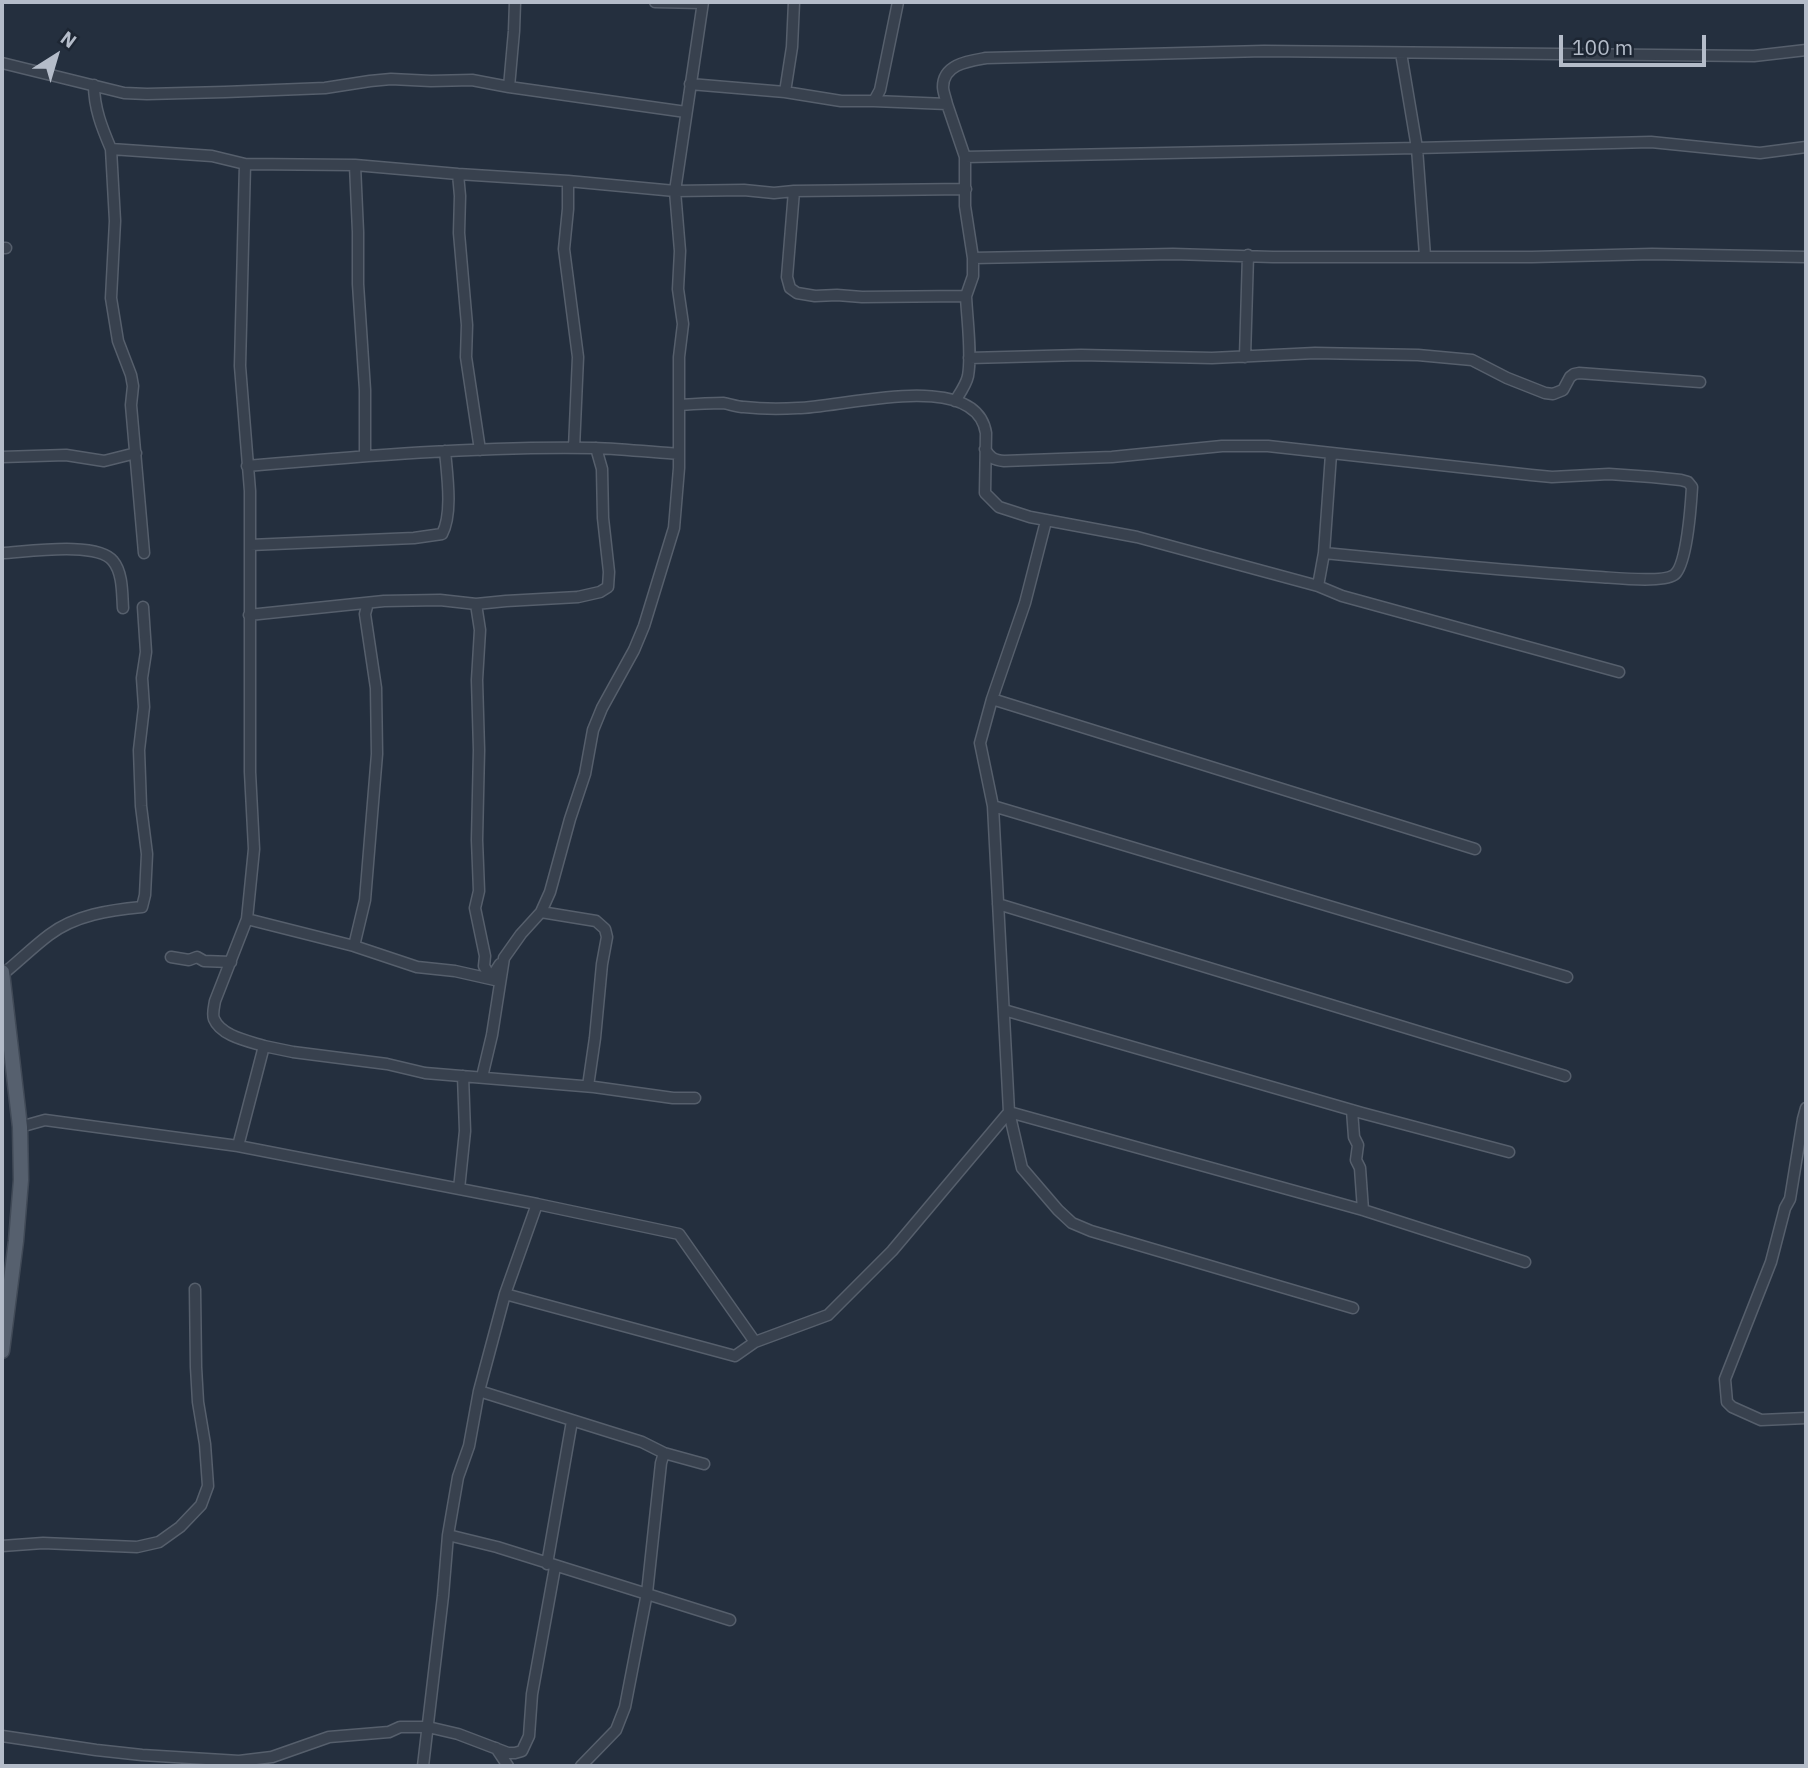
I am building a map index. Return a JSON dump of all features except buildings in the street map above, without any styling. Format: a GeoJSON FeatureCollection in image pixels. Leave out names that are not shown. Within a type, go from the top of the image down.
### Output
{"type":"FeatureCollection","features":[{"type":"Feature","properties":{"kind":"main road"},"geometry":{"type":"LineString","coordinates":[[2,973],[20,1126],[22,1180],[2,1351]]}},
{"type":"Feature","properties":{"kind":"street"},"geometry":{"type":"LineString","coordinates":[[509,87],[515,2]]}},
{"type":"Feature","properties":{"kind":"street"},"geometry":{"type":"LineString","coordinates":[[482,1077],[492,1035],[496,980],[504,958],[541,912],[550,892],[584,774],[593,730],[634,650],[655,594],[674,528],[678,500],[678,356],[683,324],[678,289],[680,251],[675,191],[702,2],[655,2]]}},
{"type":"Feature","properties":{"kind":"street"},"geometry":{"type":"LineString","coordinates":[[785,92],[792,47],[794,2]]}},
{"type":"Feature","properties":{"kind":"street"},"geometry":{"type":"LineString","coordinates":[[874,101],[880,90],[898,2]]}},
{"type":"Feature","properties":{"kind":"street"},"geometry":{"type":"LineString","coordinates":[[955,401],[968,376],[966,296],[973,276],[974,258],[965,206],[965,157],[943,86],[948,71],[962,62],[986,58],[1264,51],[1754,56],[1806,50]]}},
{"type":"Feature","properties":{"kind":"street"},"geometry":{"type":"LineString","coordinates":[[1401,53],[1418,148],[1425,257]]}},
{"type":"Feature","properties":{"kind":"street"},"geometry":{"type":"LineString","coordinates":[[2,63],[124,93],[325,88],[391,79],[472,80],[686,112]]}},
{"type":"Feature","properties":{"kind":"street"},"geometry":{"type":"LineString","coordinates":[[690,84],[785,92],[841,101],[947,104]]}},
{"type":"Feature","properties":{"kind":"street"},"geometry":{"type":"LineString","coordinates":[[94,85],[94,102],[111,149],[115,220],[111,298],[118,341],[133,386],[131,405],[144,553]]}},
{"type":"Feature","properties":{"kind":"street"},"geometry":{"type":"LineString","coordinates":[[965,157],[1651,142],[1760,153],[1806,147]]}},
{"type":"Feature","properties":{"kind":"street"},"geometry":{"type":"LineString","coordinates":[[111,149],[212,156],[245,164],[355,165],[675,191],[744,190],[774,193],[966,189]]}},
{"type":"Feature","properties":{"kind":"street"},"geometry":{"type":"LineString","coordinates":[[245,164],[240,366],[250,491],[250,772],[254,849],[247,919],[215,1001],[214,1019],[224,1031],[264,1046],[293,1052],[387,1064],[425,1073],[695,1098]]}},
{"type":"Feature","properties":{"kind":"street"},"geometry":{"type":"LineString","coordinates":[[355,165],[358,284],[365,390],[365,456]]}},
{"type":"Feature","properties":{"kind":"street"},"geometry":{"type":"LineString","coordinates":[[458,174],[459,233],[467,325],[466,357],[480,450]]}},
{"type":"Feature","properties":{"kind":"street"},"geometry":{"type":"LineString","coordinates":[[568,181],[564,249],[578,357],[574,448]]}},
{"type":"Feature","properties":{"kind":"street"},"geometry":{"type":"LineString","coordinates":[[794,191],[788,277],[790,288],[797,293],[862,298],[966,296]]}},
{"type":"Feature","properties":{"kind":"street"},"geometry":{"type":"LineString","coordinates":[[974,258],[1173,254],[1425,257],[1652,254],[1806,257]]}},
{"type":"Feature","properties":{"kind":"street"},"geometry":{"type":"LineString","coordinates":[[1245,357],[1248,255]]}},
{"type":"Feature","properties":{"kind":"street"},"geometry":{"type":"LineString","coordinates":[[969,358],[1081,355],[1245,357],[1353,353],[1463,358],[1553,394],[1563,390],[1570,377],[1579,373],[1700,382]]}},
{"type":"Feature","properties":{"kind":"street"},"geometry":{"type":"LineString","coordinates":[[680,405],[724,403],[743,407],[802,408],[913,395],[944,397],[970,407],[985,423],[985,493],[999,507],[1046,521],[1137,537],[1619,672]]}},
{"type":"Feature","properties":{"kind":"street"},"geometry":{"type":"LineString","coordinates":[[985,449],[989,457],[1004,461],[1112,457],[1222,446],[1268,446],[1542,476],[1609,474],[1652,477],[1688,482],[1692,487],[1682,564],[1676,574],[1668,577],[1634,579],[1548,574],[1324,553]]}},
{"type":"Feature","properties":{"kind":"street"},"geometry":{"type":"LineString","coordinates":[[247,466],[480,450],[596,448],[679,454]]}},
{"type":"Feature","properties":{"kind":"street"},"geometry":{"type":"LineString","coordinates":[[249,615],[368,603],[440,600],[476,604],[578,597],[600,592],[608,587],[609,572],[603,518],[602,469],[596,448]]}},
{"type":"Feature","properties":{"kind":"street"},"geometry":{"type":"LineString","coordinates":[[250,545],[414,538],[442,534],[446,528],[447,515],[445,452]]}},
{"type":"Feature","properties":{"kind":"street"},"geometry":{"type":"LineString","coordinates":[[2,457],[66,455],[104,461],[136,453]]}},
{"type":"Feature","properties":{"kind":"street"},"geometry":{"type":"LineString","coordinates":[[1318,586],[1324,553],[1331,454]]}},
{"type":"Feature","properties":{"kind":"street"},"geometry":{"type":"LineString","coordinates":[[1046,521],[1025,603],[980,743],[993,806],[1009,1112],[1022,1168],[1072,1223],[1091,1231],[1353,1308]]}},
{"type":"Feature","properties":{"kind":"street"},"geometry":{"type":"LineString","coordinates":[[2,553],[83,549],[102,552],[115,563],[123,608]]}},
{"type":"Feature","properties":{"kind":"street"},"geometry":{"type":"LineString","coordinates":[[354,946],[365,900],[377,754],[376,688],[365,614],[368,603]]}},
{"type":"Feature","properties":{"kind":"street"},"geometry":{"type":"LineString","coordinates":[[476,604],[480,630],[477,680],[479,891],[475,908],[485,956],[484,966],[496,980]]}},
{"type":"Feature","properties":{"kind":"street"},"geometry":{"type":"LineString","coordinates":[[2,973],[50,934],[81,918],[142,907],[147,854],[141,806],[139,750],[144,708],[142,678],[146,652],[143,607]]}},
{"type":"Feature","properties":{"kind":"street"},"geometry":{"type":"LineString","coordinates":[[992,699],[1475,849]]}},
{"type":"Feature","properties":{"kind":"street"},"geometry":{"type":"LineString","coordinates":[[993,806],[1567,977]]}},
{"type":"Feature","properties":{"kind":"street"},"geometry":{"type":"LineString","coordinates":[[998,904],[1565,1076]]}},
{"type":"Feature","properties":{"kind":"street"},"geometry":{"type":"LineString","coordinates":[[541,912],[596,921],[605,929],[607,937],[588,1086]]}},
{"type":"Feature","properties":{"kind":"street"},"geometry":{"type":"LineString","coordinates":[[247,919],[354,946],[417,967],[455,971],[496,980]]}},
{"type":"Feature","properties":{"kind":"street"},"geometry":{"type":"LineString","coordinates":[[171,957],[189,960],[197,957],[204,961],[231,962]]}},
{"type":"Feature","properties":{"kind":"street"},"geometry":{"type":"LineString","coordinates":[[1004,1010],[1509,1152]]}},
{"type":"Feature","properties":{"kind":"street"},"geometry":{"type":"LineString","coordinates":[[238,1146],[264,1046]]}},
{"type":"Feature","properties":{"kind":"street"},"geometry":{"type":"LineString","coordinates":[[458,1189],[464,1131],[463,1076]]}},
{"type":"Feature","properties":{"kind":"street"},"geometry":{"type":"LineString","coordinates":[[1806,1108],[1790,1199],[1785,1208],[1772,1262],[1725,1379],[1727,1402],[1732,1407],[1761,1420],[1806,1418]]}},
{"type":"Feature","properties":{"kind":"street"},"geometry":{"type":"LineString","coordinates":[[1352,1110],[1354,1137],[1358,1145],[1356,1160],[1360,1168],[1363,1210]]}},
{"type":"Feature","properties":{"kind":"street"},"geometry":{"type":"LineString","coordinates":[[1009,1112],[1363,1210],[1525,1262]]}},
{"type":"Feature","properties":{"kind":"street"},"geometry":{"type":"LineString","coordinates":[[505,1294],[735,1356],[755,1342],[828,1315],[892,1251],[1009,1112]]}},
{"type":"Feature","properties":{"kind":"street"},"geometry":{"type":"LineString","coordinates":[[20,1126],[45,1120],[238,1146],[679,1234],[755,1342]]}},
{"type":"Feature","properties":{"kind":"street"},"geometry":{"type":"LineString","coordinates":[[423,1766],[448,1535],[458,1476],[469,1446],[479,1391],[505,1294],[537,1204]]}},
{"type":"Feature","properties":{"kind":"street"},"geometry":{"type":"LineString","coordinates":[[2,1546],[43,1543],[137,1547],[159,1542],[180,1527],[201,1504],[208,1486],[198,1402],[195,1289]]}},
{"type":"Feature","properties":{"kind":"street"},"geometry":{"type":"LineString","coordinates":[[479,1391],[704,1464]]}},
{"type":"Feature","properties":{"kind":"street"},"geometry":{"type":"LineString","coordinates":[[2,1736],[142,1755],[239,1761],[272,1757],[329,1737],[389,1732],[400,1727],[428,1727],[458,1734],[516,1754],[522,1751],[529,1736],[532,1694],[572,1421]]}},
{"type":"Feature","properties":{"kind":"street"},"geometry":{"type":"LineString","coordinates":[[581,1766],[616,1730],[628,1695],[647,1594],[664,1452]]}},
{"type":"Feature","properties":{"kind":"street"},"geometry":{"type":"LineString","coordinates":[[448,1535],[497,1547],[730,1620]]}},
{"type":"Feature","properties":{"kind":"street"},"geometry":{"type":"LineString","coordinates":[[496,1748],[508,1766]]}}]}
